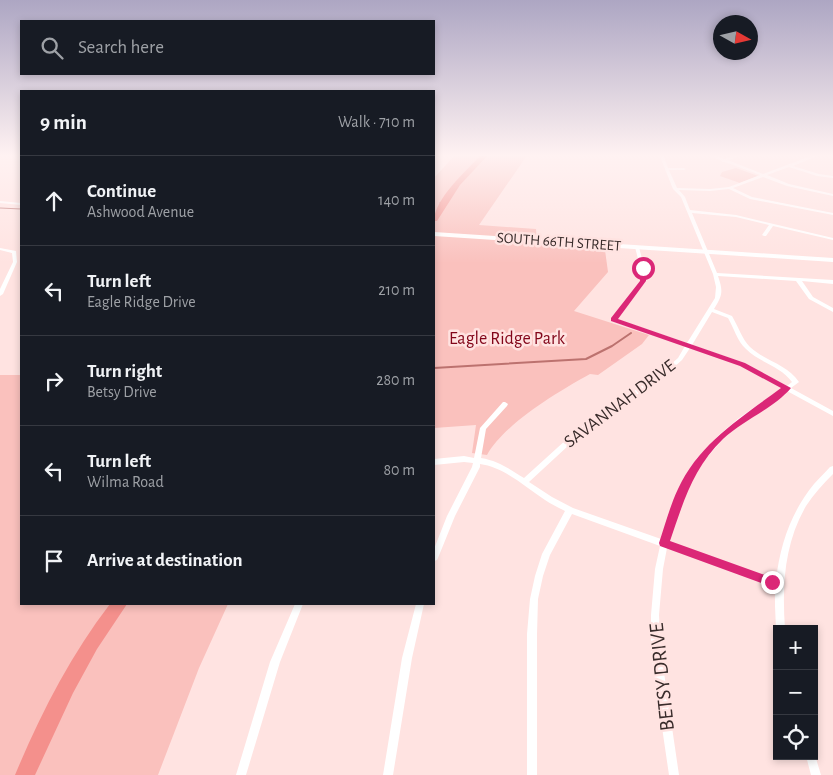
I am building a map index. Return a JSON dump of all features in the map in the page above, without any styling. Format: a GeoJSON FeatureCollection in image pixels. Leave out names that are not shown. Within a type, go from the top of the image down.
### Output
{"type":"FeatureCollection","features":[{"type":"Feature","properties":{"kind":"street","name":"SAVANNAH DRIVE"},"geometry":{"type":"LineString","coordinates":[[524,482],[580,430],[662,374],[680,359],[712,310],[718,292],[715,274],[689,211],[677,190]]}},
{"type":"Feature","properties":{"kind":"street"},"geometry":{"type":"LineString","coordinates":[[735,190],[751,198],[833,214]]}},
{"type":"Feature","properties":{"kind":"street"},"geometry":{"type":"LineString","coordinates":[[810,190],[833,195]]}},
{"type":"Feature","properties":{"kind":"street"},"geometry":{"type":"LineString","coordinates":[[0,202],[20,204]]}},
{"type":"Feature","properties":{"kind":"street"},"geometry":{"type":"LineString","coordinates":[[689,211],[736,216],[833,239]]}},
{"type":"Feature","properties":{"kind":"street"},"geometry":{"type":"LineString","coordinates":[[764,235],[771,225]]}},
{"type":"Feature","properties":{"kind":"street","name":"SOUTH 66TH STREET"},"geometry":{"type":"LineString","coordinates":[[436,234],[833,260]]}},
{"type":"Feature","properties":{"kind":"street"},"geometry":{"type":"LineString","coordinates":[[638,247],[644,275],[643,281],[614,320],[743,364],[833,414]]}},
{"type":"Feature","properties":{"kind":"street"},"geometry":{"type":"LineString","coordinates":[[0,249],[14,252],[15,262],[0,294]]}},
{"type":"Feature","properties":{"kind":"street"},"geometry":{"type":"LineString","coordinates":[[715,274],[833,282]]}},
{"type":"Feature","properties":{"kind":"street"},"geometry":{"type":"LineString","coordinates":[[798,280],[811,298],[833,310]]}},
{"type":"Feature","properties":{"kind":"street"},"geometry":{"type":"LineString","coordinates":[[712,310],[730,317],[742,341],[749,349],[794,377],[796,382],[787,388]]}},
{"type":"Feature","properties":{"kind":"street","name":"BETSY DRIVE"},"geometry":{"type":"LineString","coordinates":[[674,775],[656,652],[655,615],[659,569],[664,543],[683,489],[700,460],[721,437],[787,388]]}},
{"type":"Feature","properties":{"kind":"street"},"geometry":{"type":"LineString","coordinates":[[435,555],[450,516],[478,460],[483,428],[505,404]]}},
{"type":"Feature","properties":{"kind":"street"},"geometry":{"type":"LineString","coordinates":[[435,462],[478,460],[500,466],[549,500],[570,510],[779,585]]}},
{"type":"Feature","properties":{"kind":"street"},"geometry":{"type":"LineString","coordinates":[[781,625],[779,585],[785,544],[796,518],[809,495],[833,469]]}},
{"type":"Feature","properties":{"kind":"street"},"geometry":{"type":"LineString","coordinates":[[532,775],[532,634],[534,599],[546,554],[570,510]]}},
{"type":"Feature","properties":{"kind":"street"},"geometry":{"type":"LineString","coordinates":[[241,775],[276,662],[299,605]]}},
{"type":"Feature","properties":{"kind":"street"},"geometry":{"type":"LineString","coordinates":[[388,775],[407,658],[420,605]]}},
{"type":"Feature","properties":{"kind":"street"},"geometry":{"type":"LineString","coordinates":[[812,760],[816,775]]}},
{"type":"Feature","properties":{"kind":"green space","name":"Eagle Ridge Park"},"geometry":{"type":"Polygon","coordinates":[[[435,190],[503,190],[479,225],[536,229],[537,245],[605,250],[608,272],[574,311],[649,335],[642,344],[598,375],[590,374],[533,409],[495,443],[487,455],[472,453],[476,425],[435,428],[435,190]]]}},
{"type":"Feature","properties":{"kind":"green space"},"geometry":{"type":"Polygon","coordinates":[[[0,375],[20,375],[20,605],[228,605],[199,668],[158,775],[0,775],[0,375]]]}},
{"type":"Feature","properties":{"kind":"waterway"},"geometry":{"type":"LineString","coordinates":[[435,217],[453,190]]}},
{"type":"Feature","properties":{"kind":"waterway"},"geometry":{"type":"LineString","coordinates":[[440,203],[444,204]]}},
{"type":"Feature","properties":{"kind":"waterway"},"geometry":{"type":"LineString","coordinates":[[0,208],[20,209]]}},
{"type":"Feature","properties":{"kind":"waterway"},"geometry":{"type":"LineString","coordinates":[[435,368],[586,359],[612,346],[631,333]]}},
{"type":"Feature","properties":{"kind":"waterway"},"geometry":{"type":"LineString","coordinates":[[25,775],[66,686],[91,644],[118,605]]}},
{"type":"Feature","properties":{"kind":"route"},"geometry":{"type":"LineString","coordinates":[[643,268],[643,281],[614,320],[743,364],[787,388],[741,420],[721,437],[700,460],[683,489],[664,543],[772,582]]}}]}
